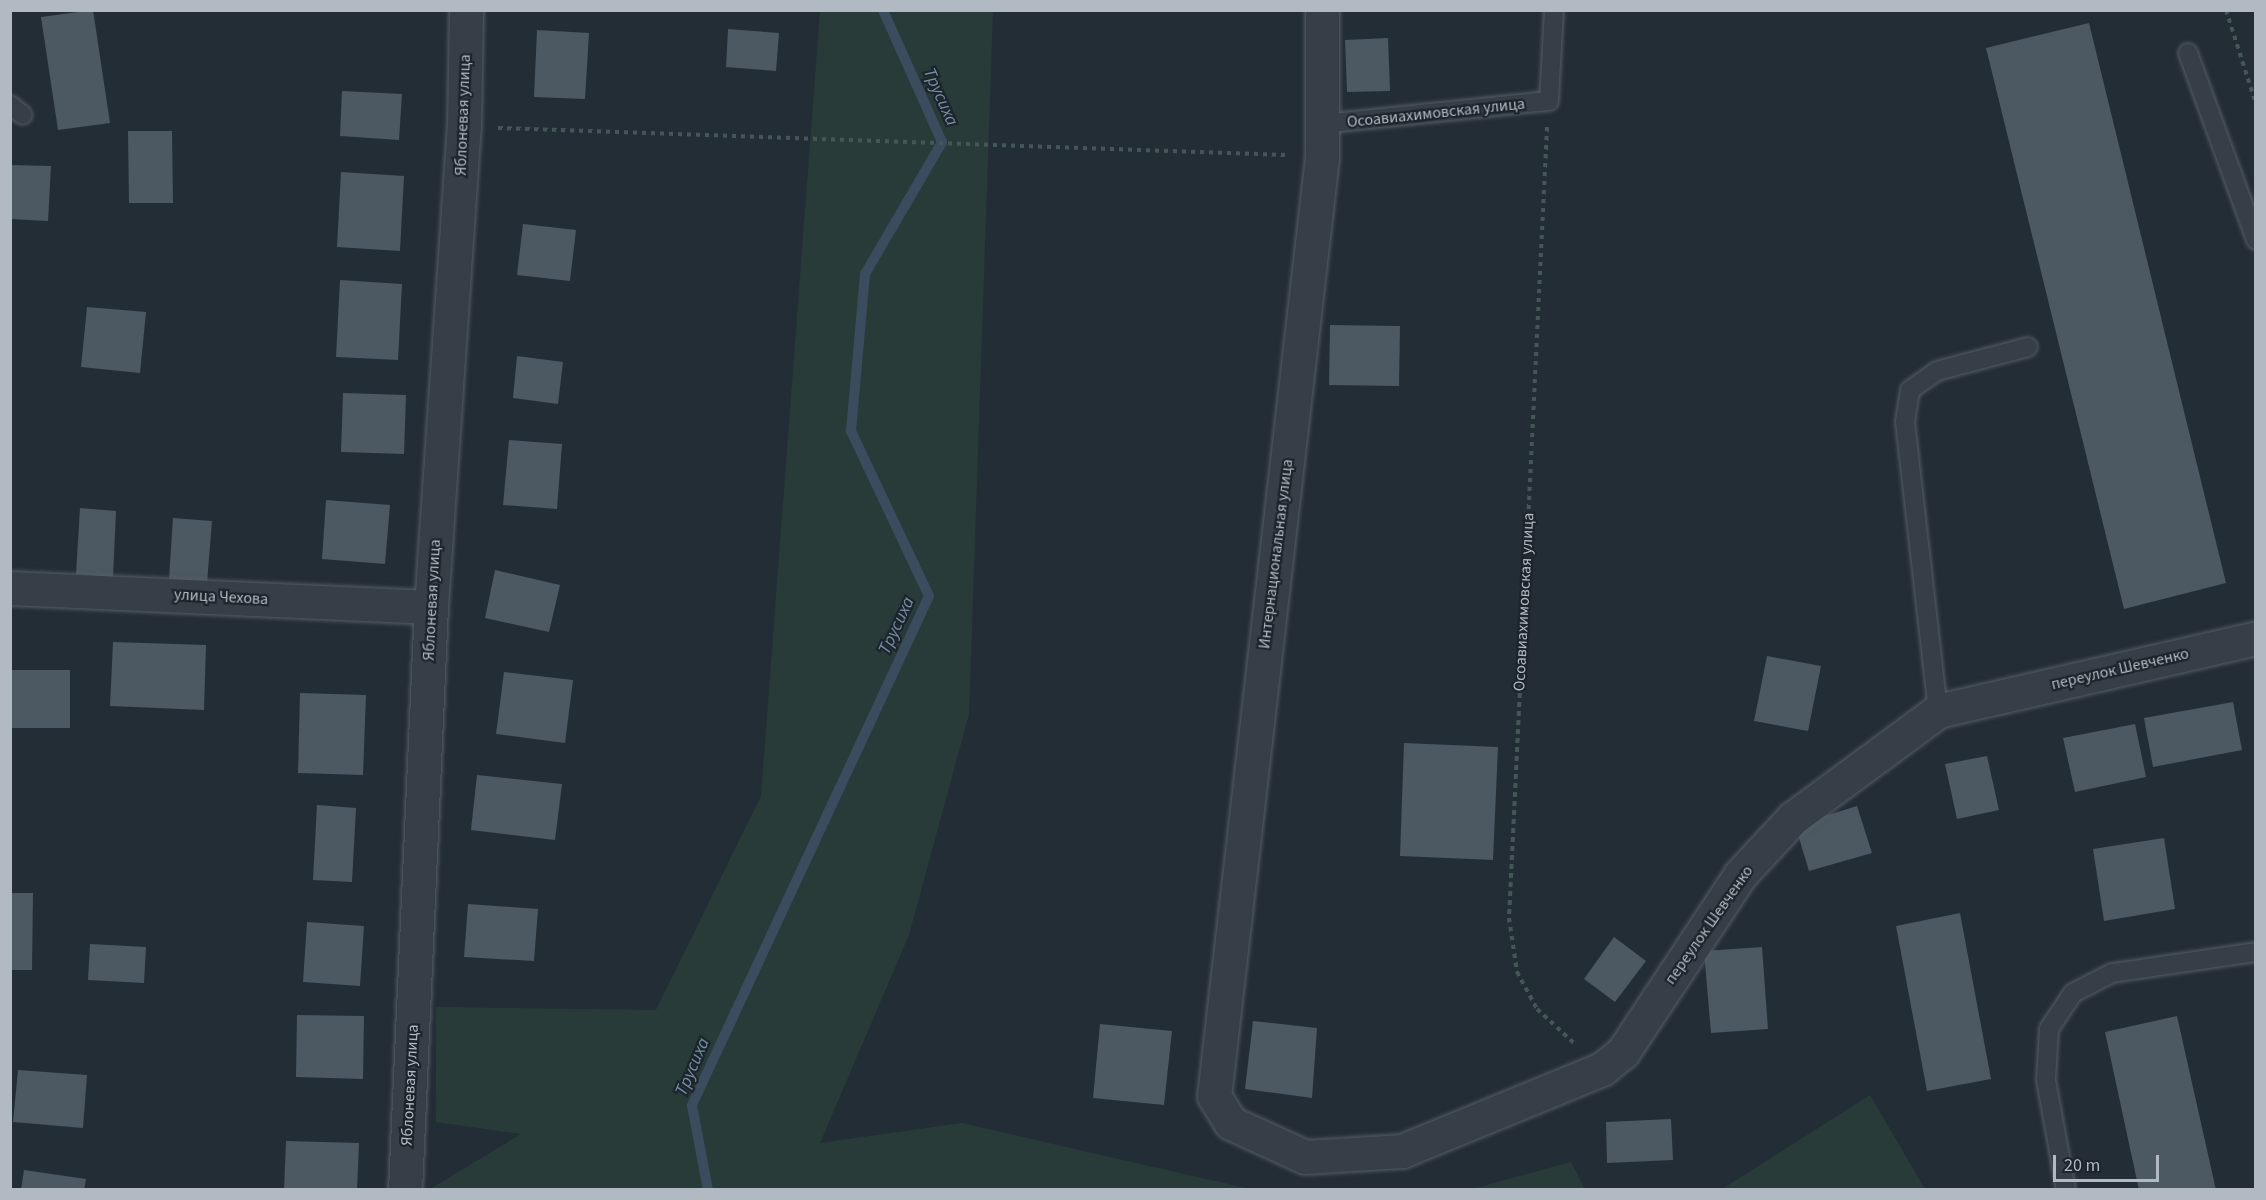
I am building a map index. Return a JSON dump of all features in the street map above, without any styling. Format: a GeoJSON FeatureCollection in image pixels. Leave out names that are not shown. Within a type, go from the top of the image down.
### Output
{"type":"FeatureCollection","features":[{"type":"Feature","properties":{"kind":"street","name":"Яблоневая улица"},"geometry":{"type":"LineString","coordinates":[[405,1190],[431,607],[464,127],[466,10]]}},
{"type":"Feature","properties":{"kind":"street","name":"Интернациональная улица"},"geometry":{"type":"LineString","coordinates":[[1214,1096],[1322,157],[1322,10]]}},
{"type":"Feature","properties":{"kind":"street","name":"улица Чехова"},"geometry":{"type":"LineString","coordinates":[[10,588],[431,607]]}},
{"type":"Feature","properties":{"kind":"street","name":"переулок Шевченко"},"geometry":{"type":"LineString","coordinates":[[1214,1096],[1231,1123],[1305,1157],[1402,1151],[1602,1069],[1623,1052],[1740,875],[1793,818],[1938,711],[2256,638]]}},
{"type":"Feature","properties":{"kind":"lane","name":"Осоавиахимовская улица"},"geometry":{"type":"LineString","coordinates":[[1322,124],[1549,101],[1554,10]]}},
{"type":"Feature","properties":{"kind":"lane"},"geometry":{"type":"LineString","coordinates":[[2188,53],[2256,240]]}},
{"type":"Feature","properties":{"kind":"lane"},"geometry":{"type":"LineString","coordinates":[[1938,711],[1905,422],[1911,390],[1937,371],[2028,347]]}},
{"type":"Feature","properties":{"kind":"lane"},"geometry":{"type":"LineString","coordinates":[[2066,1190],[2046,1080],[2049,1029],[2073,993],[2112,973],[2256,952]]}},
{"type":"Feature","properties":{"kind":"path"},"geometry":{"type":"LineString","coordinates":[[2226,10],[2256,104]]}},
{"type":"Feature","properties":{"kind":"path","name":"Осоавиахимовская улица"},"geometry":{"type":"LineString","coordinates":[[1549,101],[1509,918],[1517,972],[1537,1009],[1602,1069]]}},
{"type":"Feature","properties":{"kind":"path"},"geometry":{"type":"LineString","coordinates":[[464,127],[1322,157]]}},
{"type":"Feature","properties":{"kind":"green space"},"geometry":{"type":"Polygon","coordinates":[[[820,11],[993,11],[969,714],[909,935],[820,1143],[962,1123],[1250,1189],[430,1189],[521,1134],[436,1122],[436,1007],[656,1010],[761,796],[820,11]]]}},
{"type":"Feature","properties":{"kind":"green space"},"geometry":{"type":"Polygon","coordinates":[[[1870,1095],[1925,1189],[1722,1189],[1870,1095]]]}},
{"type":"Feature","properties":{"kind":"green space"},"geometry":{"type":"Polygon","coordinates":[[[1571,1162],[1585,1189],[1472,1189],[1571,1162]]]}},
{"type":"Feature","properties":{"kind":"building"},"geometry":{"type":"Polygon","coordinates":[[[93,10],[110,123],[58,130],[41,17],[93,10]]]}},
{"type":"Feature","properties":{"kind":"building"},"geometry":{"type":"Polygon","coordinates":[[[2089,23],[2226,583],[2124,609],[1986,48],[2089,23]]]}},
{"type":"Feature","properties":{"kind":"building"},"geometry":{"type":"Polygon","coordinates":[[[728,29],[779,33],[776,71],[726,67],[728,29]]]}},
{"type":"Feature","properties":{"kind":"building"},"geometry":{"type":"Polygon","coordinates":[[[537,30],[589,33],[585,99],[534,97],[537,30]]]}},
{"type":"Feature","properties":{"kind":"building"},"geometry":{"type":"Polygon","coordinates":[[[1388,38],[1390,91],[1347,92],[1345,40],[1388,38]]]}},
{"type":"Feature","properties":{"kind":"building"},"geometry":{"type":"Polygon","coordinates":[[[342,91],[402,94],[399,140],[340,136],[342,91]]]}},
{"type":"Feature","properties":{"kind":"building"},"geometry":{"type":"Polygon","coordinates":[[[128,131],[172,131],[173,203],[129,203],[128,131]]]}},
{"type":"Feature","properties":{"kind":"building"},"geometry":{"type":"Polygon","coordinates":[[[10,165],[51,166],[48,221],[10,219],[10,165]]]}},
{"type":"Feature","properties":{"kind":"building"},"geometry":{"type":"Polygon","coordinates":[[[341,172],[404,176],[400,251],[337,247],[341,172]]]}},
{"type":"Feature","properties":{"kind":"building"},"geometry":{"type":"Polygon","coordinates":[[[523,224],[576,230],[570,281],[517,275],[523,224]]]}},
{"type":"Feature","properties":{"kind":"building"},"geometry":{"type":"Polygon","coordinates":[[[340,280],[402,284],[398,360],[336,357],[340,280]]]}},
{"type":"Feature","properties":{"kind":"building"},"geometry":{"type":"Polygon","coordinates":[[[87,307],[146,312],[140,373],[81,367],[87,307]]]}},
{"type":"Feature","properties":{"kind":"building"},"geometry":{"type":"Polygon","coordinates":[[[1330,325],[1400,326],[1399,386],[1329,385],[1330,325]]]}},
{"type":"Feature","properties":{"kind":"building"},"geometry":{"type":"Polygon","coordinates":[[[517,356],[563,362],[558,404],[513,398],[517,356]]]}},
{"type":"Feature","properties":{"kind":"building"},"geometry":{"type":"Polygon","coordinates":[[[343,393],[406,395],[404,454],[341,452],[343,393]]]}},
{"type":"Feature","properties":{"kind":"building"},"geometry":{"type":"Polygon","coordinates":[[[509,440],[562,444],[557,509],[503,505],[509,440]]]}},
{"type":"Feature","properties":{"kind":"building"},"geometry":{"type":"Polygon","coordinates":[[[326,500],[390,505],[385,564],[322,559],[326,500]]]}},
{"type":"Feature","properties":{"kind":"building"},"geometry":{"type":"Polygon","coordinates":[[[80,508],[116,511],[113,577],[76,574],[80,508]]]}},
{"type":"Feature","properties":{"kind":"building"},"geometry":{"type":"Polygon","coordinates":[[[173,518],[212,521],[207,583],[169,579],[173,518]]]}},
{"type":"Feature","properties":{"kind":"building"},"geometry":{"type":"Polygon","coordinates":[[[495,570],[560,585],[549,632],[485,618],[495,570]]]}},
{"type":"Feature","properties":{"kind":"building"},"geometry":{"type":"Polygon","coordinates":[[[113,642],[206,645],[204,710],[110,706],[113,642]]]}},
{"type":"Feature","properties":{"kind":"building"},"geometry":{"type":"Polygon","coordinates":[[[1767,656],[1821,666],[1808,731],[1754,721],[1767,656]]]}},
{"type":"Feature","properties":{"kind":"building"},"geometry":{"type":"Polygon","coordinates":[[[10,670],[70,670],[70,728],[10,728],[10,670]]]}},
{"type":"Feature","properties":{"kind":"building"},"geometry":{"type":"Polygon","coordinates":[[[504,672],[573,680],[565,743],[496,734],[504,672]]]}},
{"type":"Feature","properties":{"kind":"building"},"geometry":{"type":"Polygon","coordinates":[[[300,693],[366,695],[363,775],[298,773],[300,693]]]}},
{"type":"Feature","properties":{"kind":"building"},"geometry":{"type":"Polygon","coordinates":[[[2233,702],[2242,750],[2153,767],[2144,718],[2233,702]]]}},
{"type":"Feature","properties":{"kind":"building"},"geometry":{"type":"Polygon","coordinates":[[[2135,724],[2146,777],[2075,792],[2063,738],[2135,724]]]}},
{"type":"Feature","properties":{"kind":"building"},"geometry":{"type":"Polygon","coordinates":[[[1404,743],[1498,747],[1493,860],[1400,856],[1404,743]]]}},
{"type":"Feature","properties":{"kind":"building"},"geometry":{"type":"Polygon","coordinates":[[[1987,756],[1999,810],[1957,819],[1945,764],[1987,756]]]}},
{"type":"Feature","properties":{"kind":"building"},"geometry":{"type":"Polygon","coordinates":[[[477,775],[562,784],[555,840],[471,830],[477,775]]]}},
{"type":"Feature","properties":{"kind":"building"},"geometry":{"type":"Polygon","coordinates":[[[317,805],[356,808],[352,882],[313,880],[317,805]]]}},
{"type":"Feature","properties":{"kind":"building"},"geometry":{"type":"Polygon","coordinates":[[[1857,806],[1872,853],[1809,871],[1795,825],[1857,806]]]}},
{"type":"Feature","properties":{"kind":"building"},"geometry":{"type":"Polygon","coordinates":[[[2164,838],[2175,909],[2104,921],[2093,849],[2164,838]]]}},
{"type":"Feature","properties":{"kind":"building"},"geometry":{"type":"Polygon","coordinates":[[[10,893],[33,893],[32,970],[10,970],[10,893]]]}},
{"type":"Feature","properties":{"kind":"building"},"geometry":{"type":"Polygon","coordinates":[[[468,904],[538,909],[534,961],[464,957],[468,904]]]}},
{"type":"Feature","properties":{"kind":"building"},"geometry":{"type":"Polygon","coordinates":[[[1960,913],[1991,1079],[1927,1091],[1896,926],[1960,913]]]}},
{"type":"Feature","properties":{"kind":"building"},"geometry":{"type":"Polygon","coordinates":[[[307,922],[364,926],[360,986],[303,982],[307,922]]]}},
{"type":"Feature","properties":{"kind":"building"},"geometry":{"type":"Polygon","coordinates":[[[1614,937],[1646,961],[1615,1002],[1584,979],[1614,937]]]}},
{"type":"Feature","properties":{"kind":"building"},"geometry":{"type":"Polygon","coordinates":[[[90,944],[146,947],[144,983],[88,980],[90,944]]]}},
{"type":"Feature","properties":{"kind":"building"},"geometry":{"type":"Polygon","coordinates":[[[1762,947],[1768,1029],[1711,1033],[1704,951],[1762,947]]]}},
{"type":"Feature","properties":{"kind":"building"},"geometry":{"type":"Polygon","coordinates":[[[297,1015],[364,1016],[363,1079],[296,1077],[297,1015]]]}},
{"type":"Feature","properties":{"kind":"building"},"geometry":{"type":"Polygon","coordinates":[[[2177,1016],[2216,1190],[2139,1190],[2105,1032],[2177,1016]]]}},
{"type":"Feature","properties":{"kind":"building"},"geometry":{"type":"Polygon","coordinates":[[[1253,1021],[1317,1028],[1312,1098],[1245,1089],[1253,1021]]]}},
{"type":"Feature","properties":{"kind":"building"},"geometry":{"type":"Polygon","coordinates":[[[1100,1024],[1172,1031],[1164,1105],[1093,1098],[1100,1024]]]}},
{"type":"Feature","properties":{"kind":"building"},"geometry":{"type":"Polygon","coordinates":[[[18,1070],[87,1075],[83,1128],[13,1122],[18,1070]]]}},
{"type":"Feature","properties":{"kind":"building"},"geometry":{"type":"Polygon","coordinates":[[[1671,1119],[1673,1160],[1607,1163],[1606,1122],[1671,1119]]]}},
{"type":"Feature","properties":{"kind":"building"},"geometry":{"type":"Polygon","coordinates":[[[286,1141],[359,1143],[357,1190],[284,1190],[286,1141]]]}},
{"type":"Feature","properties":{"kind":"building"},"geometry":{"type":"Polygon","coordinates":[[[24,1170],[86,1179],[84,1190],[21,1190],[24,1170]]]}},
{"type":"Feature","properties":{"kind":"waterway","name":"Трусиха"},"geometry":{"type":"LineString","coordinates":[[708,1190],[692,1105],[929,596],[851,431],[865,274],[942,142],[883,10]]}}]}
